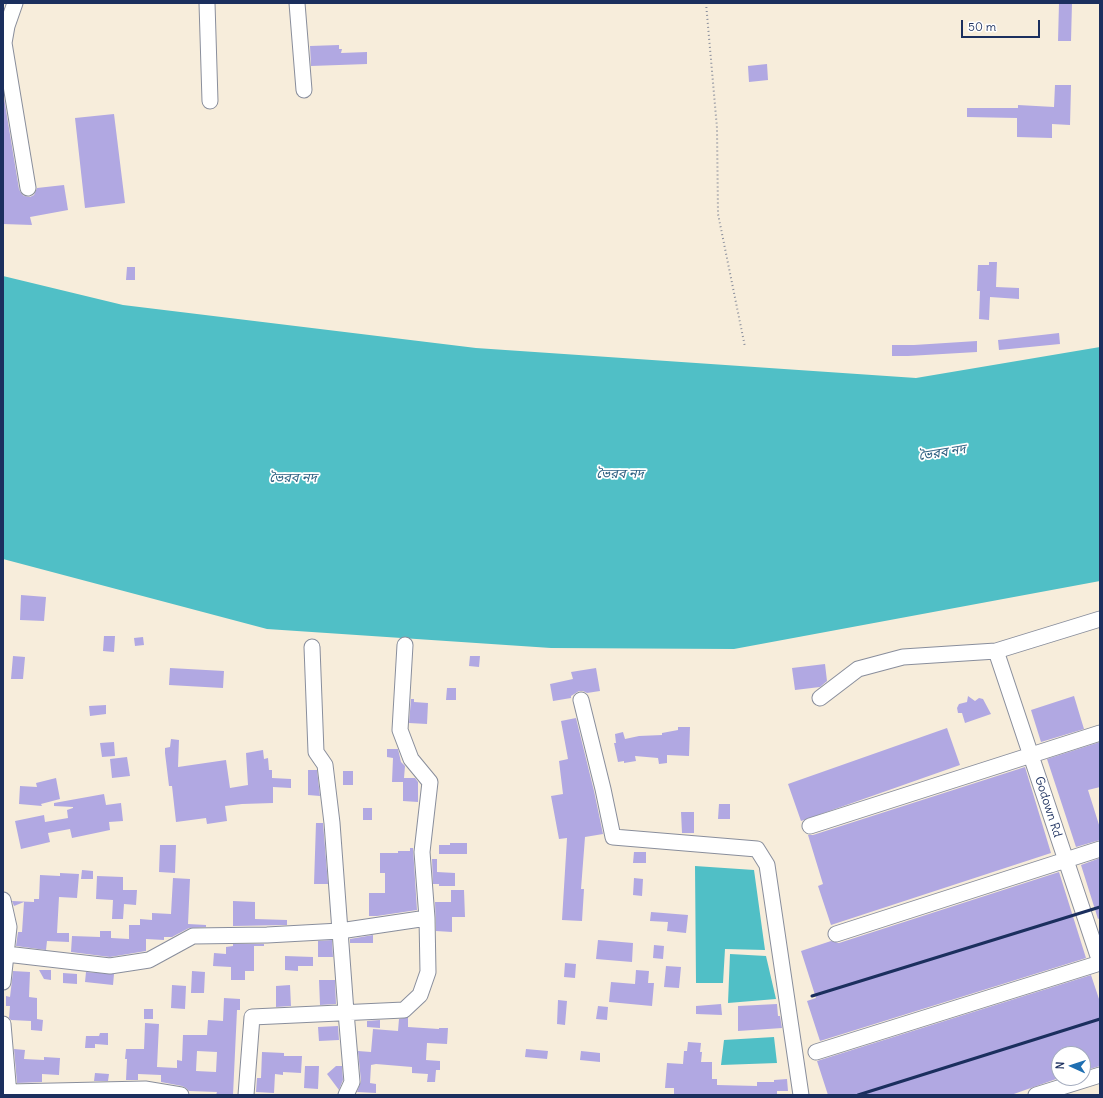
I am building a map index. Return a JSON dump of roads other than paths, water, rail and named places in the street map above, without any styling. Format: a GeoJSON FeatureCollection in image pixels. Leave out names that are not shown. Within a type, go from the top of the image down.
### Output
{"type":"FeatureCollection","features":[{"type":"Feature","properties":{"kind":"street"},"geometry":{"type":"LineString","coordinates":[[15,3],[7,26],[4,44],[28,188]]}},
{"type":"Feature","properties":{"kind":"street"},"geometry":{"type":"LineString","coordinates":[[206,3],[210,101]]}},
{"type":"Feature","properties":{"kind":"street"},"geometry":{"type":"LineString","coordinates":[[297,3],[304,90]]}},
{"type":"Feature","properties":{"kind":"street"},"geometry":{"type":"LineString","coordinates":[[820,698],[858,669],[903,657],[996,651],[1100,619]]}},
{"type":"Feature","properties":{"kind":"street"},"geometry":{"type":"LineString","coordinates":[[246,1095],[252,1017],[404,1010],[420,995],[428,972],[427,918],[422,852],[430,782],[411,759],[400,730],[405,645]]}},
{"type":"Feature","properties":{"kind":"street"},"geometry":{"type":"LineString","coordinates":[[312,647],[316,752],[325,765],[332,823],[352,1082],[346,1095]]}},
{"type":"Feature","properties":{"kind":"street","name":"Godown Rd"},"geometry":{"type":"LineString","coordinates":[[996,651],[1100,962]]}},
{"type":"Feature","properties":{"kind":"street"},"geometry":{"type":"LineString","coordinates":[[581,700],[613,837],[757,849],[767,865],[801,1095]]}},
{"type":"Feature","properties":{"kind":"street"},"geometry":{"type":"LineString","coordinates":[[810,826],[1100,733]]}},
{"type":"Feature","properties":{"kind":"street"},"geometry":{"type":"LineString","coordinates":[[836,934],[1100,849]]}},
{"type":"Feature","properties":{"kind":"street"},"geometry":{"type":"LineString","coordinates":[[3,900],[9,927],[3,982]]}},
{"type":"Feature","properties":{"kind":"street"},"geometry":{"type":"LineString","coordinates":[[6,954],[110,966],[149,960],[193,936],[267,935],[340,931],[427,918]]}},
{"type":"Feature","properties":{"kind":"street"},"geometry":{"type":"LineString","coordinates":[[816,1052],[1100,962]]}},
{"type":"Feature","properties":{"kind":"street"},"geometry":{"type":"LineString","coordinates":[[3,1024],[9,1094],[146,1090],[181,1095]]}},
{"type":"Feature","properties":{"kind":"street"},"geometry":{"type":"LineString","coordinates":[[1036,1095],[1100,1075]]}},
{"type":"Feature","properties":{"kind":"water","name":"ভৈরব নদ"},"geometry":{"type":"Polygon","coordinates":[[[3,276],[123,305],[476,348],[916,378],[1100,347],[1100,581],[734,649],[551,648],[267,629],[3,559],[3,276]]]}},
{"type":"Feature","properties":{"kind":"water"},"geometry":{"type":"Polygon","coordinates":[[[695,866],[754,870],[765,950],[725,949],[723,983],[696,983],[695,866]]]}},
{"type":"Feature","properties":{"kind":"water"},"geometry":{"type":"Polygon","coordinates":[[[730,954],[766,956],[776,999],[728,1003],[730,954]]]}},
{"type":"Feature","properties":{"kind":"water"},"geometry":{"type":"Polygon","coordinates":[[[774,1037],[777,1063],[721,1065],[724,1040],[774,1037]]]}},
{"type":"Feature","properties":{"kind":"railway"},"geometry":{"type":"LineString","coordinates":[[812,996],[1100,907]]}},
{"type":"Feature","properties":{"kind":"railway"},"geometry":{"type":"LineString","coordinates":[[858,1095],[1100,1019]]}}]}
